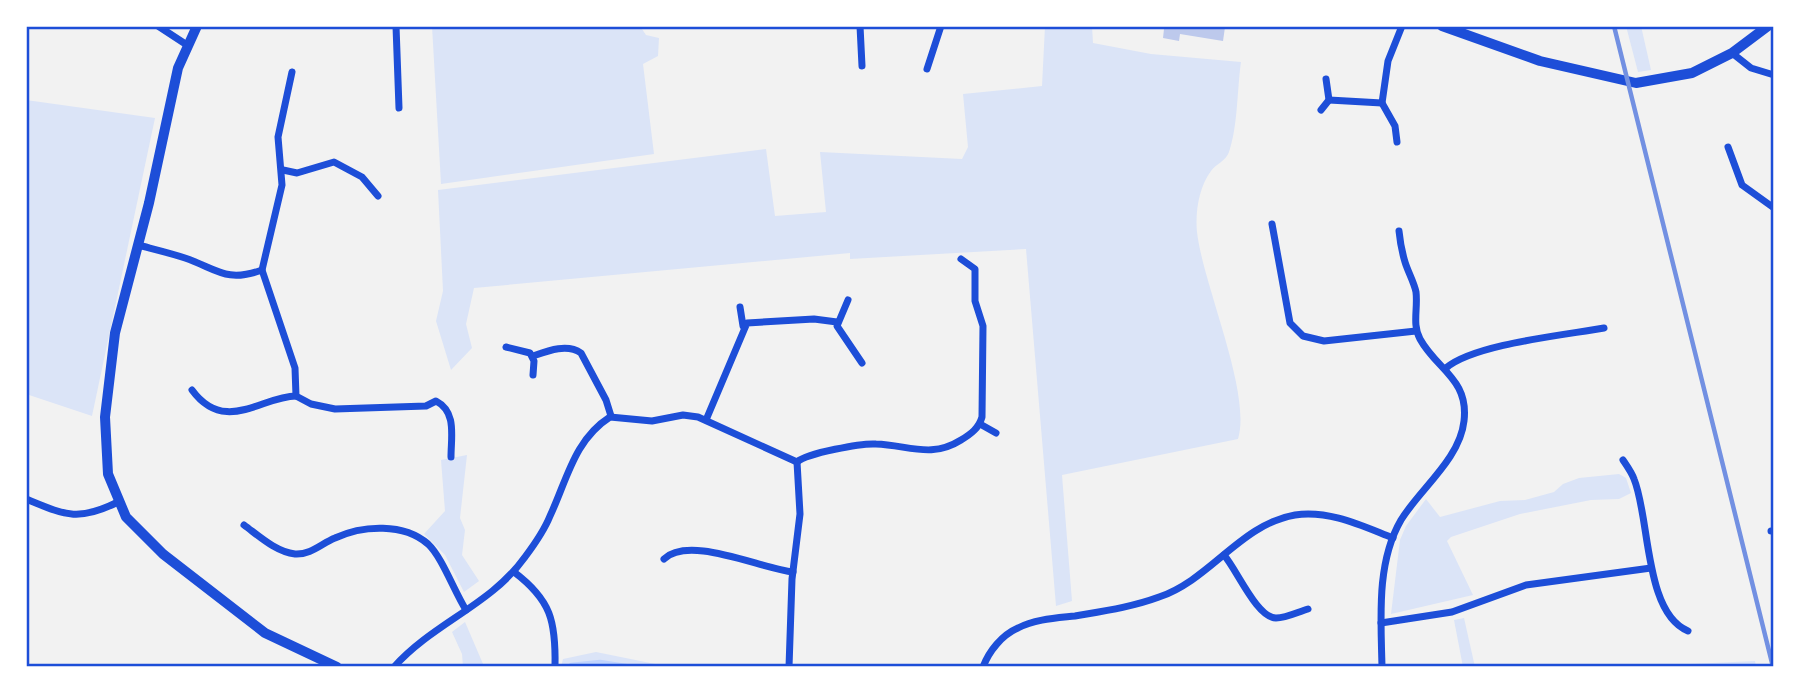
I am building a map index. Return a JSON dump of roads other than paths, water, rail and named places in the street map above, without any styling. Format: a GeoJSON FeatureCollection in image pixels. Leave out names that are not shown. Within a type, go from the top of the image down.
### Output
{"type":"FeatureCollection","features":[{"type":"Feature","properties":{"kind":"street"},"geometry":{"type":"LineString","coordinates":[[158,26],[187,45]]}},
{"type":"Feature","properties":{"kind":"street"},"geometry":{"type":"LineString","coordinates":[[197,26],[176,75],[138,246],[115,333],[107,394],[108,474],[126,517],[149,542],[248,621],[282,643],[337,667]]}},
{"type":"Feature","properties":{"kind":"street"},"geometry":{"type":"LineString","coordinates":[[396,26],[399,108]]}},
{"type":"Feature","properties":{"kind":"street"},"geometry":{"type":"LineString","coordinates":[[860,26],[862,66]]}},
{"type":"Feature","properties":{"kind":"street"},"geometry":{"type":"LineString","coordinates":[[1397,142],[1395,126],[1382,103],[1388,61],[1402,26]]}},
{"type":"Feature","properties":{"kind":"street"},"geometry":{"type":"LineString","coordinates":[[1442,26],[1469,31],[1540,61],[1627,83],[1692,73],[1732,53],[1768,26]]}},
{"type":"Feature","properties":{"kind":"street"},"geometry":{"type":"LineString","coordinates":[[927,69],[940,27]]}},
{"type":"Feature","properties":{"kind":"street"},"geometry":{"type":"LineString","coordinates":[[1732,53],[1751,68],[1774,75]]}},
{"type":"Feature","properties":{"kind":"street"},"geometry":{"type":"LineString","coordinates":[[292,72],[278,137],[283,170],[262,270],[295,368],[296,396]]}},
{"type":"Feature","properties":{"kind":"street"},"geometry":{"type":"LineString","coordinates":[[1321,110],[1329,100],[1326,79]]}},
{"type":"Feature","properties":{"kind":"street"},"geometry":{"type":"LineString","coordinates":[[1329,100],[1382,103]]}},
{"type":"Feature","properties":{"kind":"street"},"geometry":{"type":"LineString","coordinates":[[1728,147],[1742,185],[1774,208]]}},
{"type":"Feature","properties":{"kind":"street"},"geometry":{"type":"LineString","coordinates":[[283,170],[297,173],[334,163],[362,177],[379,196]]}},
{"type":"Feature","properties":{"kind":"street"},"geometry":{"type":"LineString","coordinates":[[1272,224],[1280,258],[1286,316],[1295,330],[1313,340],[1324,341],[1416,331]]}},
{"type":"Feature","properties":{"kind":"street"},"geometry":{"type":"LineString","coordinates":[[1382,667],[1381,623],[1385,567],[1393,538],[1400,522],[1447,458],[1461,433],[1463,402],[1455,380],[1427,350],[1416,331],[1416,293],[1399,231]]}},
{"type":"Feature","properties":{"kind":"street"},"geometry":{"type":"LineString","coordinates":[[138,246],[188,259],[230,276],[246,276],[262,270]]}},
{"type":"Feature","properties":{"kind":"street"},"geometry":{"type":"LineString","coordinates":[[797,462],[809,455],[866,444],[916,452],[936,451],[964,438],[980,424],[983,326],[975,301],[975,269],[971,263],[961,259]]}},
{"type":"Feature","properties":{"kind":"street"},"geometry":{"type":"LineString","coordinates":[[837,322],[849,300]]}},
{"type":"Feature","properties":{"kind":"street"},"geometry":{"type":"LineString","coordinates":[[706,420],[744,326],[740,307]]}},
{"type":"Feature","properties":{"kind":"street"},"geometry":{"type":"LineString","coordinates":[[744,326],[754,320],[814,319],[837,322]]}},
{"type":"Feature","properties":{"kind":"street"},"geometry":{"type":"LineString","coordinates":[[837,322],[862,363]]}},
{"type":"Feature","properties":{"kind":"street"},"geometry":{"type":"LineString","coordinates":[[1446,368],[1460,360],[1519,343],[1604,328]]}},
{"type":"Feature","properties":{"kind":"street"},"geometry":{"type":"LineString","coordinates":[[506,347],[526,350],[533,356],[533,375]]}},
{"type":"Feature","properties":{"kind":"street"},"geometry":{"type":"LineString","coordinates":[[533,356],[569,348],[581,353],[606,400],[611,416]]}},
{"type":"Feature","properties":{"kind":"street"},"geometry":{"type":"LineString","coordinates":[[192,390],[200,400],[233,412],[252,410],[281,396],[296,396],[311,404],[335,410],[426,407],[436,401],[444,405],[452,417],[451,457]]}},
{"type":"Feature","properties":{"kind":"street"},"geometry":{"type":"LineString","coordinates":[[611,416],[652,421],[691,416],[706,420],[797,462]]}},
{"type":"Feature","properties":{"kind":"street"},"geometry":{"type":"LineString","coordinates":[[394,667],[428,634],[499,588],[514,572],[546,525],[578,450],[611,416]]}},
{"type":"Feature","properties":{"kind":"street"},"geometry":{"type":"LineString","coordinates":[[980,424],[996,433]]}},
{"type":"Feature","properties":{"kind":"street"},"geometry":{"type":"LineString","coordinates":[[1623,460],[1635,480],[1651,568],[1670,618],[1688,631]]}},
{"type":"Feature","properties":{"kind":"street"},"geometry":{"type":"LineString","coordinates":[[789,667],[793,572],[800,514],[797,462]]}},
{"type":"Feature","properties":{"kind":"street"},"geometry":{"type":"LineString","coordinates":[[26,499],[67,513],[86,515],[118,502]]}},
{"type":"Feature","properties":{"kind":"street"},"geometry":{"type":"LineString","coordinates":[[983,667],[993,649],[1018,627],[1037,621],[1118,609],[1163,596],[1184,587],[1268,524],[1294,515],[1335,517],[1393,538]]}},
{"type":"Feature","properties":{"kind":"street"},"geometry":{"type":"LineString","coordinates":[[244,525],[277,548],[295,554],[312,551],[344,535],[378,529],[405,531],[428,544],[436,553],[452,588],[466,610]]}},
{"type":"Feature","properties":{"kind":"street"},"geometry":{"type":"LineString","coordinates":[[664,559],[682,549],[729,555],[755,566],[793,572]]}},
{"type":"Feature","properties":{"kind":"street"},"geometry":{"type":"LineString","coordinates":[[1224,555],[1255,606],[1269,617],[1282,618],[1308,609]]}},
{"type":"Feature","properties":{"kind":"street"},"geometry":{"type":"LineString","coordinates":[[1381,623],[1452,612],[1526,585],[1651,568]]}},
{"type":"Feature","properties":{"kind":"street"},"geometry":{"type":"LineString","coordinates":[[514,572],[539,594],[550,612],[554,630],[555,667]]}},
{"type":"Feature","properties":{"kind":"waterway"},"geometry":{"type":"LineString","coordinates":[[571,665],[600,662],[632,667]]}},
{"type":"Feature","properties":{"kind":"railway"},"geometry":{"type":"LineString","coordinates":[[1614,26],[1773,667]]}}]}
